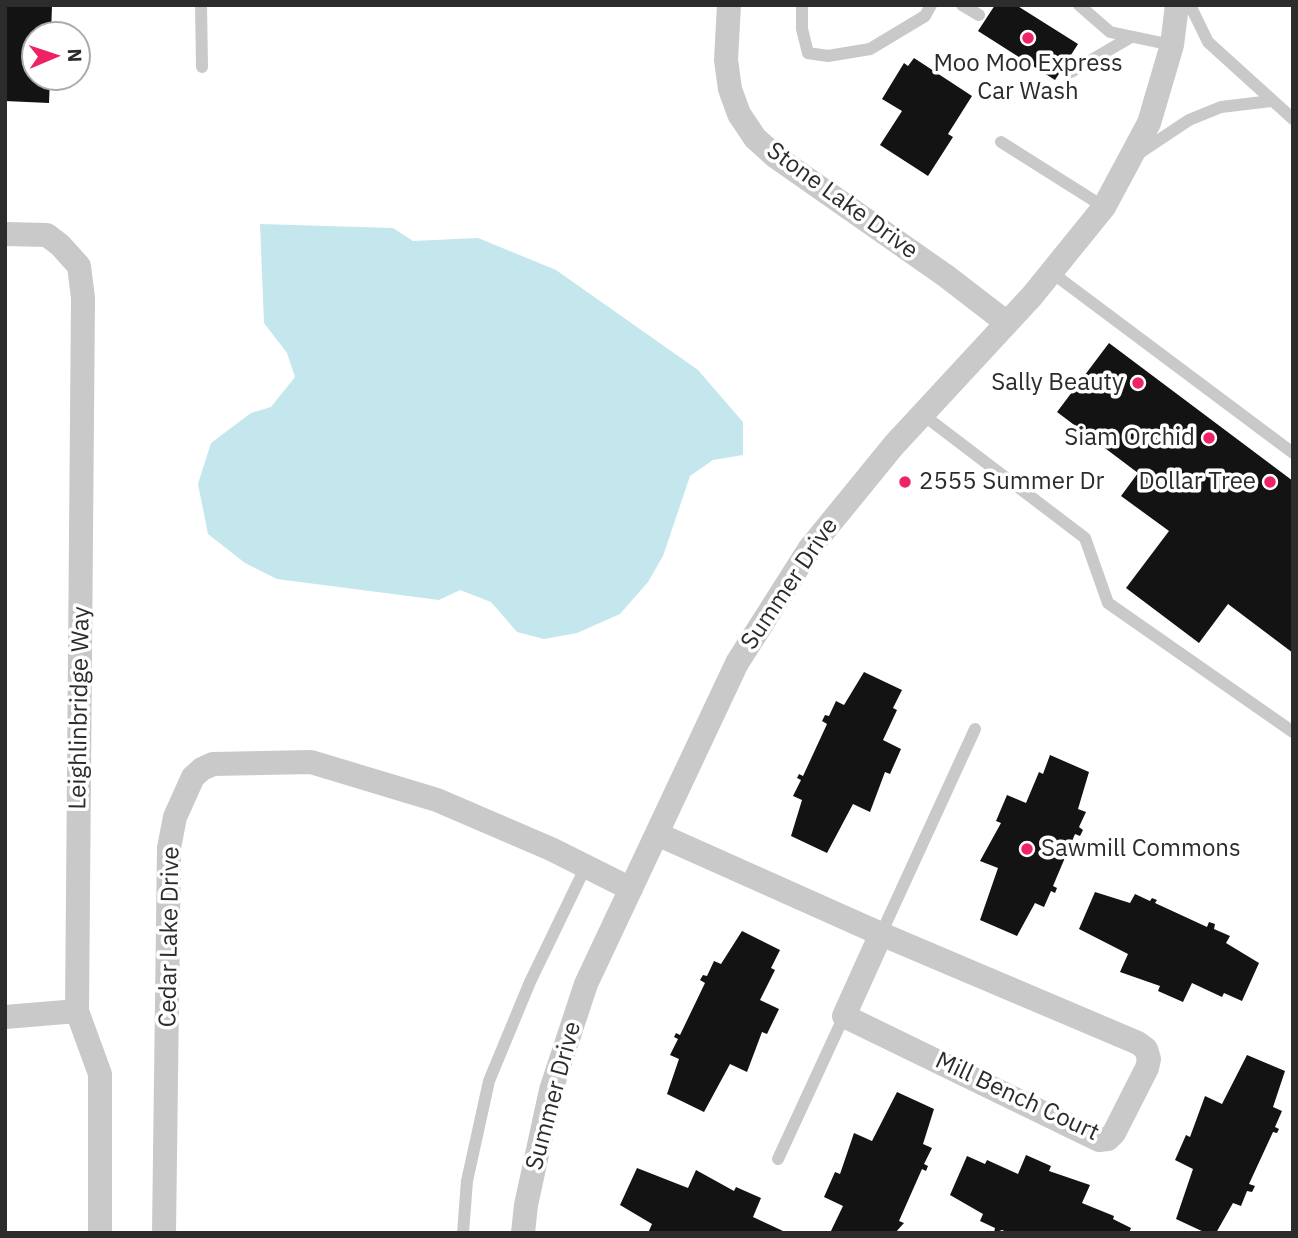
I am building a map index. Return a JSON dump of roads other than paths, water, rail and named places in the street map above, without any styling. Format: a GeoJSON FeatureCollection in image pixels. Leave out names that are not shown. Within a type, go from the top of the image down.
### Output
{"type":"FeatureCollection","features":[{"type":"Feature","properties":{"kind":"street","name":"Stone Lake Drive"},"geometry":{"type":"LineString","coordinates":[[729,5],[726,60],[730,89],[739,114],[755,138],[776,157],[946,275],[1007,323]]}},
{"type":"Feature","properties":{"kind":"street","name":"Summer Drive"},"geometry":{"type":"LineString","coordinates":[[523,1233],[526,1205],[551,1090],[586,984],[737,663],[810,548],[922,414],[1051,272],[1104,206],[1149,122],[1172,45],[1177,5]]}},
{"type":"Feature","properties":{"kind":"street","name":"Leighlinbridge Way"},"geometry":{"type":"LineString","coordinates":[[5,234],[47,235],[60,245],[79,266],[83,298],[77,1011],[100,1074],[100,1233]]}},
{"type":"Feature","properties":{"kind":"street","name":"Cedar Lake Drive"},"geometry":{"type":"LineString","coordinates":[[164,1233],[169,848],[175,817],[193,777],[202,769],[213,764],[311,762],[437,800],[586,866],[631,889]]}},
{"type":"Feature","properties":{"kind":"street","name":"Mill Bench Court"},"geometry":{"type":"LineString","coordinates":[[657,834],[881,934],[1138,1042],[1146,1049],[1149,1059],[1114,1133],[1100,1140],[844,1016]]}},
{"type":"Feature","properties":{"kind":"street"},"geometry":{"type":"LineString","coordinates":[[844,1016],[881,934]]}},
{"type":"Feature","properties":{"kind":"street"},"geometry":{"type":"LineString","coordinates":[[5,1017],[77,1011]]}},
{"type":"Feature","properties":{"kind":"lane"},"geometry":{"type":"LineString","coordinates":[[201,5],[202,67]]}},
{"type":"Feature","properties":{"kind":"lane"},"geometry":{"type":"LineString","coordinates":[[802,5],[802,29],[808,53],[828,56],[870,49],[925,16],[931,5]]}},
{"type":"Feature","properties":{"kind":"lane"},"geometry":{"type":"LineString","coordinates":[[962,5],[979,15]]}},
{"type":"Feature","properties":{"kind":"lane"},"geometry":{"type":"LineString","coordinates":[[1079,5],[1096,11],[1110,32],[1172,45]]}},
{"type":"Feature","properties":{"kind":"lane"},"geometry":{"type":"LineString","coordinates":[[1190,5],[1208,42],[1271,102],[1293,119]]}},
{"type":"Feature","properties":{"kind":"lane"},"geometry":{"type":"LineString","coordinates":[[1071,72],[1131,37]]}},
{"type":"Feature","properties":{"kind":"lane"},"geometry":{"type":"LineString","coordinates":[[1132,158],[1189,120],[1221,107],[1271,102]]}},
{"type":"Feature","properties":{"kind":"lane"},"geometry":{"type":"LineString","coordinates":[[1001,142],[1104,206]]}},
{"type":"Feature","properties":{"kind":"lane"},"geometry":{"type":"LineString","coordinates":[[1051,272],[1293,453]]}},
{"type":"Feature","properties":{"kind":"lane"},"geometry":{"type":"LineString","coordinates":[[922,414],[1084,538],[1108,603],[1293,732]]}},
{"type":"Feature","properties":{"kind":"lane"},"geometry":{"type":"LineString","coordinates":[[881,934],[975,729]]}},
{"type":"Feature","properties":{"kind":"lane"},"geometry":{"type":"LineString","coordinates":[[463,1233],[467,1181],[489,1081],[530,982],[586,866]]}},
{"type":"Feature","properties":{"kind":"lane"},"geometry":{"type":"LineString","coordinates":[[778,1159],[844,1016]]}},
{"type":"Feature","properties":{"kind":"water"},"geometry":{"type":"Polygon","coordinates":[[[260,224],[393,228],[413,241],[478,238],[556,270],[698,370],[743,422],[743,455],[713,460],[690,476],[663,556],[648,582],[620,614],[577,633],[544,639],[517,632],[491,602],[460,590],[439,600],[277,579],[245,563],[208,534],[198,484],[211,443],[251,413],[271,407],[295,377],[287,353],[264,323],[260,224]]]}},
{"type":"Feature","properties":{"kind":"place","name":"Moo Moo Express Car Wash"},"geometry":{"type":"Point","coordinates":[1028,38]}},
{"type":"Feature","properties":{"kind":"place","name":"Sally Beauty"},"geometry":{"type":"Point","coordinates":[1138,383]}},
{"type":"Feature","properties":{"kind":"place","name":"Siam Orchid"},"geometry":{"type":"Point","coordinates":[1209,438]}},
{"type":"Feature","properties":{"kind":"place","name":"2555 Summer Dr"},"geometry":{"type":"Point","coordinates":[905,482]}},
{"type":"Feature","properties":{"kind":"place","name":"Dollar Tree"},"geometry":{"type":"Point","coordinates":[1270,482]}},
{"type":"Feature","properties":{"kind":"place","name":"Sawmill Commons"},"geometry":{"type":"Point","coordinates":[1027,849]}}]}
